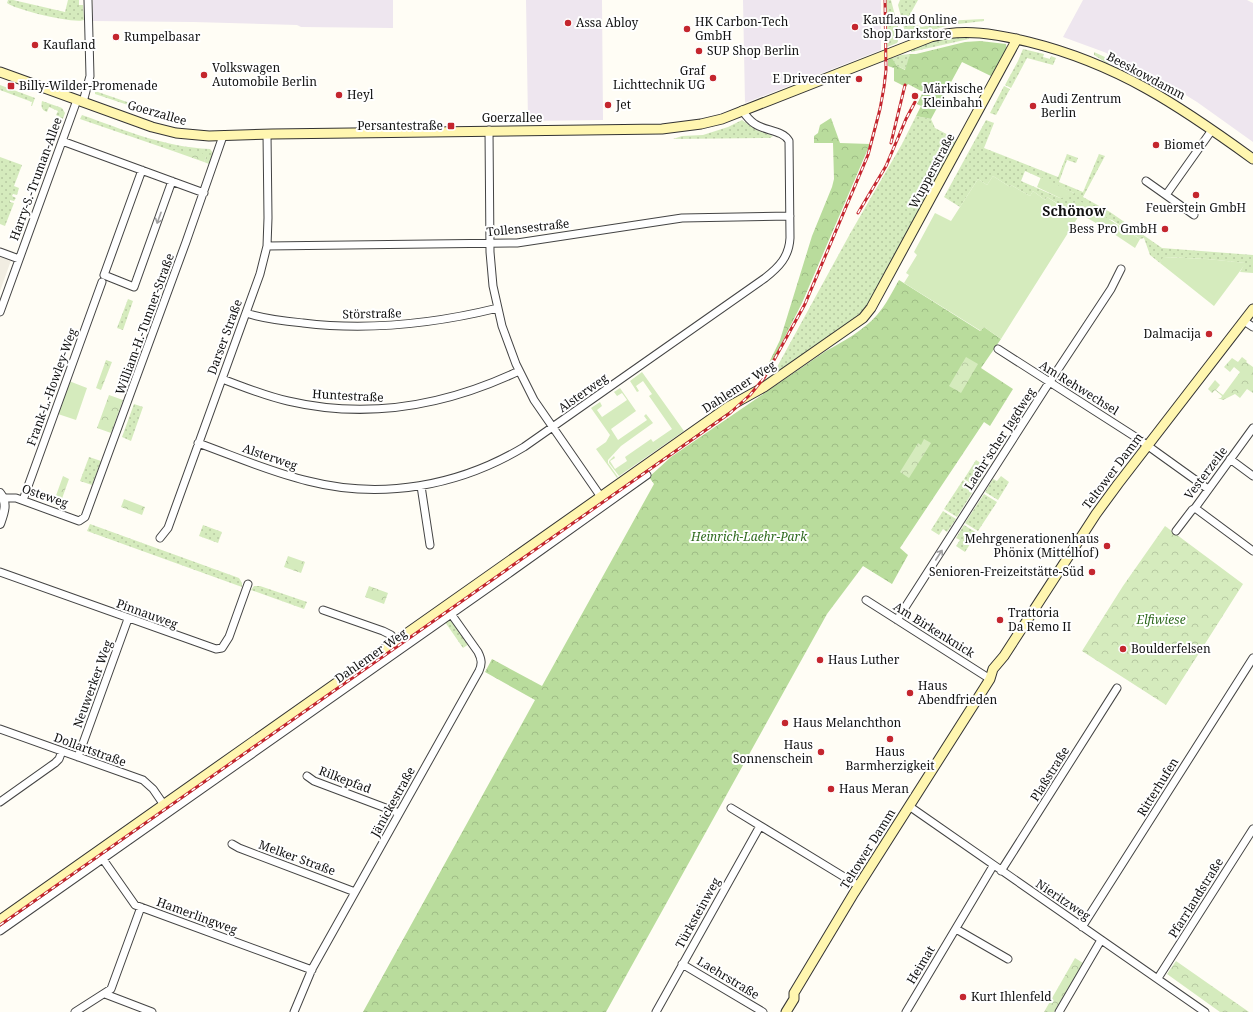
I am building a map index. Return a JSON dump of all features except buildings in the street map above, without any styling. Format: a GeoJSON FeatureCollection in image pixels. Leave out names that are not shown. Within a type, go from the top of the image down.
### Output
{"type":"FeatureCollection","features":[{"type":"Feature","properties":{"kind":"main road","name":"Goerzallee"},"geometry":{"type":"LineString","coordinates":[[0,72],[164,130],[193,135],[223,136],[489,130],[662,129],[701,124],[722,119],[899,49],[939,35],[953,32],[972,32],[1017,39]]}},
{"type":"Feature","properties":{"kind":"main road","name":"Beeskowdamm"},"geometry":{"type":"LineString","coordinates":[[1017,39],[1060,50],[1113,70],[1165,98],[1253,159]]}},
{"type":"Feature","properties":{"kind":"main road","name":"Wupperstraße"},"geometry":{"type":"LineString","coordinates":[[868,313],[1017,39]]}},
{"type":"Feature","properties":{"kind":"main road","name":"Teltower Damm"},"geometry":{"type":"LineString","coordinates":[[779,1012],[789,996],[794,993],[859,886],[990,679],[996,675],[1004,656],[1085,530],[1113,490],[1253,309]]}},
{"type":"Feature","properties":{"kind":"main road","name":"Dahlemer Weg"},"geometry":{"type":"LineString","coordinates":[[0,920],[18,913],[137,830],[165,808],[192,791],[267,738],[311,701],[332,692],[396,641],[418,631],[449,610],[467,591],[509,562],[552,537],[588,506],[601,497],[625,485],[728,407],[769,383],[868,313]]}},
{"type":"Feature","properties":{"kind":"main road","name":"Teltower Damm"},"geometry":{"type":"LineString","coordinates":[[786,1012],[794,999],[794,993]]}},
{"type":"Feature","properties":{"kind":"street","name":"Harry-S.-Truman-Allee"},"geometry":{"type":"LineString","coordinates":[[0,312],[62,141],[90,76],[88,0]]}},
{"type":"Feature","properties":{"kind":"street","name":"Alsterweg"},"geometry":{"type":"LineString","coordinates":[[198,443],[290,476],[320,484],[378,490],[421,486],[447,481],[485,468],[507,457],[552,428],[775,270],[783,261],[790,244],[789,141],[783,134],[754,124],[742,110]]}},
{"type":"Feature","properties":{"kind":"street"},"geometry":{"type":"LineString","coordinates":[[489,130],[490,244],[492,274],[498,308],[508,345],[534,400],[601,497]]}},
{"type":"Feature","properties":{"kind":"street"},"geometry":{"type":"LineString","coordinates":[[1166,195],[1212,130]]}},
{"type":"Feature","properties":{"kind":"street","name":"Darser Straße"},"geometry":{"type":"LineString","coordinates":[[160,538],[168,528],[260,274],[267,246],[267,134]]}},
{"type":"Feature","properties":{"kind":"street","name":"William-H.-Tunner-Straße"},"geometry":{"type":"LineString","coordinates":[[84,518],[90,506],[204,193],[223,136]]}},
{"type":"Feature","properties":{"kind":"street"},"geometry":{"type":"LineString","coordinates":[[62,141],[204,193]]}},
{"type":"Feature","properties":{"kind":"street","name":"Frank-L.-Howley-Weg"},"geometry":{"type":"LineString","coordinates":[[23,500],[142,170]]}},
{"type":"Feature","properties":{"kind":"street"},"geometry":{"type":"LineString","coordinates":[[103,278],[134,287],[172,181]]}},
{"type":"Feature","properties":{"kind":"street"},"geometry":{"type":"LineString","coordinates":[[1146,181],[1194,215]]}},
{"type":"Feature","properties":{"kind":"street","name":"Tollensestraße"},"geometry":{"type":"LineString","coordinates":[[267,246],[490,244],[534,241],[682,218],[790,216]]}},
{"type":"Feature","properties":{"kind":"street"},"geometry":{"type":"LineString","coordinates":[[0,252],[19,259]]}},
{"type":"Feature","properties":{"kind":"street","name":"Laehr'scher Jagdweg"},"geometry":{"type":"LineString","coordinates":[[897,620],[1111,289],[1121,269]]}},
{"type":"Feature","properties":{"kind":"street","name":"Störstraße"},"geometry":{"type":"LineString","coordinates":[[246,313],[313,325],[369,327],[394,326],[458,318],[498,308]]}},
{"type":"Feature","properties":{"kind":"street"},"geometry":{"type":"LineString","coordinates":[[1244,321],[1253,327]]}},
{"type":"Feature","properties":{"kind":"street","name":"Am Rehwechsel"},"geometry":{"type":"LineString","coordinates":[[998,349],[1148,445],[1208,489]]}},
{"type":"Feature","properties":{"kind":"street","name":"Huntestraße"},"geometry":{"type":"LineString","coordinates":[[222,379],[290,402],[331,408],[376,410],[413,406],[453,397],[486,386],[519,371]]}},
{"type":"Feature","properties":{"kind":"street","name":"Vesterzeile"},"geometry":{"type":"LineString","coordinates":[[1176,531],[1253,428]]}},
{"type":"Feature","properties":{"kind":"street"},"geometry":{"type":"LineString","coordinates":[[1230,459],[1253,476]]}},
{"type":"Feature","properties":{"kind":"street","name":"Dahlemer Weg"},"geometry":{"type":"LineString","coordinates":[[449,610],[473,599],[519,567],[552,537],[594,514],[625,485],[648,475]]}},
{"type":"Feature","properties":{"kind":"street"},"geometry":{"type":"LineString","coordinates":[[421,486],[430,546]]}},
{"type":"Feature","properties":{"kind":"street"},"geometry":{"type":"LineString","coordinates":[[0,524],[5,507],[2,495]]}},
{"type":"Feature","properties":{"kind":"street","name":"Osteweg"},"geometry":{"type":"LineString","coordinates":[[2,495],[23,500],[79,521],[84,518]]}},
{"type":"Feature","properties":{"kind":"street"},"geometry":{"type":"LineString","coordinates":[[588,506],[594,514]]}},
{"type":"Feature","properties":{"kind":"street"},"geometry":{"type":"LineString","coordinates":[[1194,508],[1253,551]]}},
{"type":"Feature","properties":{"kind":"street"},"geometry":{"type":"LineString","coordinates":[[509,562],[519,567]]}},
{"type":"Feature","properties":{"kind":"street"},"geometry":{"type":"LineString","coordinates":[[509,562],[511,572]]}},
{"type":"Feature","properties":{"kind":"street","name":"Pinnauweg"},"geometry":{"type":"LineString","coordinates":[[0,572],[216,649],[222,648],[229,637],[248,584]]}},
{"type":"Feature","properties":{"kind":"street"},"geometry":{"type":"LineString","coordinates":[[491,574],[497,582]]}},
{"type":"Feature","properties":{"kind":"street"},"geometry":{"type":"LineString","coordinates":[[477,584],[483,592]]}},
{"type":"Feature","properties":{"kind":"street"},"geometry":{"type":"LineString","coordinates":[[467,591],[473,599]]}},
{"type":"Feature","properties":{"kind":"street","name":"Am Birkenknick"},"geometry":{"type":"LineString","coordinates":[[866,600],[990,679]]}},
{"type":"Feature","properties":{"kind":"street"},"geometry":{"type":"LineString","coordinates":[[323,610],[382,631],[391,635],[396,641]]}},
{"type":"Feature","properties":{"kind":"street","name":"Jänickestraße"},"geometry":{"type":"LineString","coordinates":[[294,1012],[312,970],[479,671],[482,663],[481,658],[449,610]]}},
{"type":"Feature","properties":{"kind":"street","name":"Neuwerker Weg"},"geometry":{"type":"LineString","coordinates":[[78,757],[128,618]]}},
{"type":"Feature","properties":{"kind":"street","name":"Dahlemer Weg"},"geometry":{"type":"LineString","coordinates":[[267,738],[317,709],[332,692],[418,631]]}},
{"type":"Feature","properties":{"kind":"street","name":"Ritterhufen"},"geometry":{"type":"LineString","coordinates":[[1082,927],[1253,658]]}},
{"type":"Feature","properties":{"kind":"street","name":"Plaßstraße"},"geometry":{"type":"LineString","coordinates":[[1002,871],[1117,688]]}},
{"type":"Feature","properties":{"kind":"street"},"geometry":{"type":"LineString","coordinates":[[311,701],[317,709]]}},
{"type":"Feature","properties":{"kind":"street","name":"Dollartstraße"},"geometry":{"type":"LineString","coordinates":[[0,729],[146,782],[153,789],[165,808]]}},
{"type":"Feature","properties":{"kind":"street"},"geometry":{"type":"LineString","coordinates":[[0,802],[55,763],[59,759],[62,751]]}},
{"type":"Feature","properties":{"kind":"street","name":"Rilkepfad"},"geometry":{"type":"LineString","coordinates":[[306,776],[314,781],[399,813]]}},
{"type":"Feature","properties":{"kind":"street","name":"Nieritzweg"},"geometry":{"type":"LineString","coordinates":[[909,806],[993,866],[1158,978],[1202,1011]]}},
{"type":"Feature","properties":{"kind":"street"},"geometry":{"type":"LineString","coordinates":[[731,808],[859,886]]}},
{"type":"Feature","properties":{"kind":"street","name":"Türksteinweg"},"geometry":{"type":"LineString","coordinates":[[656,1012],[760,826]]}},
{"type":"Feature","properties":{"kind":"street","name":"Pfarrlandstraße"},"geometry":{"type":"LineString","coordinates":[[1158,978],[1253,829]]}},
{"type":"Feature","properties":{"kind":"street","name":"Melker Straße"},"geometry":{"type":"LineString","coordinates":[[232,844],[239,848],[356,892]]}},
{"type":"Feature","properties":{"kind":"street","name":"Hamerlingweg"},"geometry":{"type":"LineString","coordinates":[[100,855],[135,905],[312,970]]}},
{"type":"Feature","properties":{"kind":"street","name":"Heimat"},"geometry":{"type":"LineString","coordinates":[[906,1012],[993,866]]}},
{"type":"Feature","properties":{"kind":"street"},"geometry":{"type":"LineString","coordinates":[[75,1012],[111,989],[141,907]]}},
{"type":"Feature","properties":{"kind":"street","name":"Dahlemer Weg"},"geometry":{"type":"LineString","coordinates":[[1,928],[18,913]]}},
{"type":"Feature","properties":{"kind":"street"},"geometry":{"type":"LineString","coordinates":[[956,929],[1008,959]]}},
{"type":"Feature","properties":{"kind":"street"},"geometry":{"type":"LineString","coordinates":[[1059,1012],[1101,940]]}},
{"type":"Feature","properties":{"kind":"street","name":"Laehrstraße"},"geometry":{"type":"LineString","coordinates":[[682,964],[763,1012]]}},
{"type":"Feature","properties":{"kind":"street"},"geometry":{"type":"LineString","coordinates":[[105,994],[152,1012]]}},
{"type":"Feature","properties":{"kind":"shaded area"},"geometry":{"type":"Polygon","coordinates":[[[93,0],[393,0],[393,28],[301,27],[297,25],[193,22],[93,21],[93,0]]]}},
{"type":"Feature","properties":{"kind":"shaded area","name":"Assa Abloy"},"geometry":{"type":"Polygon","coordinates":[[[526,0],[602,0],[603,120],[528,121],[526,0]]]}},
{"type":"Feature","properties":{"kind":"shaded area"},"geometry":{"type":"Polygon","coordinates":[[[743,0],[881,0],[881,50],[745,103],[743,0]]]}},
{"type":"Feature","properties":{"kind":"shaded area"},"geometry":{"type":"Polygon","coordinates":[[[1083,0],[1247,0],[1253,3],[1253,142],[1197,102],[1148,72],[1104,52],[1063,37],[1083,0]]]}},
{"type":"Feature","properties":{"kind":"shaded area"},"geometry":{"type":"Polygon","coordinates":[[[0,247],[14,252],[0,291],[0,247]]]}},
{"type":"Feature","properties":{"kind":"green space"},"geometry":{"type":"Polygon","coordinates":[[[8,0],[65,12],[68,0],[79,0],[79,5],[83,5],[84,20],[69,20],[33,13],[12,6],[7,3],[8,0]]]}},
{"type":"Feature","properties":{"kind":"green space"},"geometry":{"type":"Polygon","coordinates":[[[886,0],[891,0],[900,35],[897,43],[887,47],[886,0]]]}},
{"type":"Feature","properties":{"kind":"green space"},"geometry":{"type":"Polygon","coordinates":[[[900,0],[918,0],[908,18],[913,24],[922,27],[943,21],[984,19],[984,21],[949,25],[911,37],[905,32],[898,5],[900,0]]]}},
{"type":"Feature","properties":{"kind":"green space"},"geometry":{"type":"Polygon","coordinates":[[[970,36],[969,39],[911,52],[911,48],[944,38],[970,36]]]}},
{"type":"Feature","properties":{"kind":"green space"},"geometry":{"type":"Polygon","coordinates":[[[980,41],[1006,44],[1007,50],[993,77],[962,62],[931,119],[916,116],[921,106],[917,104],[923,92],[908,84],[906,87],[894,81],[894,68],[888,66],[888,60],[892,58],[897,66],[905,70],[910,54],[916,54],[965,42],[980,41]]]}},
{"type":"Feature","properties":{"kind":"green space"},"geometry":{"type":"Polygon","coordinates":[[[1023,49],[1044,54],[1043,57],[1050,59],[1051,56],[1056,58],[1053,65],[1027,58],[1011,88],[1005,85],[1023,49]]]}},
{"type":"Feature","properties":{"kind":"green space"},"geometry":{"type":"Polygon","coordinates":[[[1094,52],[1144,75],[1140,80],[1138,79],[1138,74],[1110,61],[1108,64],[1094,55],[1094,52]]]}},
{"type":"Feature","properties":{"kind":"green space"},"geometry":{"type":"Polygon","coordinates":[[[910,54],[906,70],[897,66],[892,58],[901,55],[910,54]]]}},
{"type":"Feature","properties":{"kind":"green space"},"geometry":{"type":"Polygon","coordinates":[[[0,85],[35,98],[32,106],[32,102],[0,90],[0,85]]]}},
{"type":"Feature","properties":{"kind":"green space"},"geometry":{"type":"Polygon","coordinates":[[[1004,86],[1010,89],[996,115],[990,113],[1004,86]]]}},
{"type":"Feature","properties":{"kind":"green space"},"geometry":{"type":"Polygon","coordinates":[[[95,91],[162,114],[161,116],[95,94],[95,91]]]}},
{"type":"Feature","properties":{"kind":"green space"},"geometry":{"type":"Polygon","coordinates":[[[42,101],[62,108],[65,113],[53,147],[49,146],[60,117],[56,115],[58,111],[49,107],[47,112],[44,110],[42,101]]]}},
{"type":"Feature","properties":{"kind":"green space"},"geometry":{"type":"Polygon","coordinates":[[[82,115],[144,137],[176,145],[210,149],[213,153],[209,164],[204,162],[206,157],[173,151],[80,119],[82,115]]]}},
{"type":"Feature","properties":{"kind":"green space"},"geometry":{"type":"Polygon","coordinates":[[[916,116],[931,119],[935,128],[958,140],[865,312],[771,378],[851,232],[902,144],[916,116]]]}},
{"type":"Feature","properties":{"kind":"green space"},"geometry":{"type":"Polygon","coordinates":[[[831,118],[840,143],[870,144],[802,303],[771,364],[763,375],[780,340],[812,236],[832,187],[834,179],[833,143],[814,143],[814,136],[818,133],[820,125],[831,118]]]}},
{"type":"Feature","properties":{"kind":"green space"},"geometry":{"type":"Polygon","coordinates":[[[742,120],[756,130],[773,136],[770,138],[673,139],[682,136],[703,135],[728,127],[742,120]]]}},
{"type":"Feature","properties":{"kind":"green space"},"geometry":{"type":"Polygon","coordinates":[[[986,120],[994,123],[984,148],[1058,177],[1067,154],[1078,158],[1076,163],[1067,160],[1059,182],[1083,192],[1099,154],[1105,156],[1083,197],[1110,212],[1162,248],[1253,255],[1253,273],[1240,272],[1245,263],[1164,257],[1160,263],[1150,255],[1144,238],[1140,239],[1112,220],[1065,208],[1047,197],[1045,200],[1033,191],[1030,196],[1011,185],[1010,187],[993,176],[987,185],[978,179],[960,207],[944,197],[986,120]],[[1025,171],[1021,181],[1060,198],[1074,193],[1025,171]]]}},
{"type":"Feature","properties":{"kind":"green space"},"geometry":{"type":"Polygon","coordinates":[[[173,151],[202,153],[206,157],[204,162],[173,151]]]}},
{"type":"Feature","properties":{"kind":"green space"},"geometry":{"type":"Polygon","coordinates":[[[0,157],[22,165],[14,186],[19,188],[17,195],[13,194],[12,196],[16,198],[14,201],[10,200],[10,202],[14,203],[5,226],[0,224],[0,157]]]}},
{"type":"Feature","properties":{"kind":"green space"},"geometry":{"type":"Polygon","coordinates":[[[993,176],[1010,187],[1011,185],[1030,196],[1033,191],[1045,200],[1047,197],[1064,208],[1068,203],[1082,202],[1140,239],[1135,248],[1105,228],[1080,214],[1001,339],[984,327],[981,331],[904,283],[909,275],[906,273],[917,255],[914,252],[935,213],[951,221],[978,179],[987,185],[993,176]]]}},
{"type":"Feature","properties":{"kind":"green space"},"geometry":{"type":"Polygon","coordinates":[[[1041,177],[1074,193],[1071,197],[1060,198],[1037,187],[1041,177]]]}},
{"type":"Feature","properties":{"kind":"green space"},"geometry":{"type":"Polygon","coordinates":[[[1163,257],[1246,263],[1214,306],[1160,263],[1163,257]]]}},
{"type":"Feature","properties":{"kind":"green space","name":"Heinrich-Laehr-Park"},"geometry":{"type":"Polygon","coordinates":[[[899,280],[980,331],[984,327],[1001,339],[981,368],[1013,389],[990,426],[984,422],[900,548],[908,555],[892,584],[863,566],[827,614],[606,1012],[363,1012],[535,700],[485,672],[492,659],[542,686],[654,484],[649,477],[671,457],[826,351],[866,326],[883,307],[899,280]]]}},
{"type":"Feature","properties":{"kind":"green space"},"geometry":{"type":"Polygon","coordinates":[[[128,299],[133,301],[123,330],[117,328],[128,299]]]}},
{"type":"Feature","properties":{"kind":"green space"},"geometry":{"type":"Polygon","coordinates":[[[966,357],[978,364],[961,393],[949,386],[966,357]]]}},
{"type":"Feature","properties":{"kind":"green space"},"geometry":{"type":"Polygon","coordinates":[[[1242,357],[1253,367],[1253,393],[1247,389],[1240,398],[1235,394],[1223,400],[1218,398],[1221,398],[1222,396],[1215,390],[1212,393],[1208,389],[1215,380],[1220,385],[1216,390],[1223,395],[1240,372],[1234,367],[1230,372],[1224,367],[1232,358],[1238,362],[1242,357]]]}},
{"type":"Feature","properties":{"kind":"green space"},"geometry":{"type":"Polygon","coordinates":[[[106,360],[112,362],[101,390],[96,388],[106,360]]]}},
{"type":"Feature","properties":{"kind":"green space"},"geometry":{"type":"Polygon","coordinates":[[[642,372],[684,431],[619,476],[609,463],[609,461],[614,456],[615,458],[610,461],[615,469],[627,461],[625,457],[651,439],[653,442],[672,429],[649,396],[652,394],[643,381],[636,386],[639,391],[637,392],[630,381],[642,372]]]}},
{"type":"Feature","properties":{"kind":"green space"},"geometry":{"type":"Polygon","coordinates":[[[69,381],[87,388],[76,420],[58,414],[69,381]]]}},
{"type":"Feature","properties":{"kind":"green space"},"geometry":{"type":"Polygon","coordinates":[[[620,388],[636,411],[611,429],[618,440],[647,420],[644,416],[646,414],[653,423],[621,446],[608,460],[608,463],[618,477],[617,478],[596,449],[606,442],[610,435],[591,408],[600,402],[602,406],[597,410],[602,417],[627,400],[622,393],[617,396],[614,392],[620,388]]]}},
{"type":"Feature","properties":{"kind":"green space"},"geometry":{"type":"Polygon","coordinates":[[[109,395],[123,400],[111,433],[97,428],[109,395]]]}},
{"type":"Feature","properties":{"kind":"green space"},"geometry":{"type":"Polygon","coordinates":[[[134,404],[143,407],[131,441],[122,437],[134,404]]]}},
{"type":"Feature","properties":{"kind":"green space"},"geometry":{"type":"Polygon","coordinates":[[[924,439],[931,443],[909,478],[900,472],[918,443],[921,445],[924,439]]]}},
{"type":"Feature","properties":{"kind":"green space"},"geometry":{"type":"Polygon","coordinates":[[[89,457],[101,461],[92,485],[80,481],[89,457]]]}},
{"type":"Feature","properties":{"kind":"green space"},"geometry":{"type":"Polygon","coordinates":[[[976,460],[984,465],[981,470],[985,473],[976,487],[964,479],[976,460]]]}},
{"type":"Feature","properties":{"kind":"green space"},"geometry":{"type":"Polygon","coordinates":[[[63,476],[69,479],[59,507],[53,504],[63,476]]]}},
{"type":"Feature","properties":{"kind":"green space"},"geometry":{"type":"Polygon","coordinates":[[[1001,476],[1009,482],[998,500],[985,492],[993,479],[997,481],[1001,476]]]}},
{"type":"Feature","properties":{"kind":"green space"},"geometry":{"type":"Polygon","coordinates":[[[963,480],[975,488],[957,517],[944,509],[963,480]]]}},
{"type":"Feature","properties":{"kind":"green space"},"geometry":{"type":"Polygon","coordinates":[[[984,494],[997,502],[978,531],[965,523],[984,494]]]}},
{"type":"Feature","properties":{"kind":"green space"},"geometry":{"type":"Polygon","coordinates":[[[124,499],[145,507],[142,515],[121,507],[124,499]]]}},
{"type":"Feature","properties":{"kind":"green space"},"geometry":{"type":"Polygon","coordinates":[[[943,511],[956,519],[947,532],[943,529],[939,535],[931,530],[943,511]]]}},
{"type":"Feature","properties":{"kind":"green space"},"geometry":{"type":"Polygon","coordinates":[[[90,524],[239,578],[242,583],[242,587],[87,531],[90,524]]]}},
{"type":"Feature","properties":{"kind":"green space"},"geometry":{"type":"Polygon","coordinates":[[[203,525],[222,532],[218,543],[199,536],[203,525]]]}},
{"type":"Feature","properties":{"kind":"green space"},"geometry":{"type":"Polygon","coordinates":[[[964,525],[977,533],[965,552],[956,546],[960,540],[956,538],[964,525]]]}},
{"type":"Feature","properties":{"kind":"green space","name":"Elfiwiese"},"geometry":{"type":"Polygon","coordinates":[[[1165,526],[1243,584],[1166,705],[1082,651],[1123,586],[1165,526]]]}},
{"type":"Feature","properties":{"kind":"green space"},"geometry":{"type":"Polygon","coordinates":[[[288,556],[305,562],[301,573],[284,567],[288,556]]]}},
{"type":"Feature","properties":{"kind":"green space"},"geometry":{"type":"Polygon","coordinates":[[[254,586],[260,586],[307,602],[304,609],[251,590],[254,586]]]}},
{"type":"Feature","properties":{"kind":"green space"},"geometry":{"type":"Polygon","coordinates":[[[369,586],[388,593],[384,604],[365,597],[369,586]]]}},
{"type":"Feature","properties":{"kind":"green space"},"geometry":{"type":"Polygon","coordinates":[[[451,618],[469,644],[463,648],[445,622],[451,618]]]}},
{"type":"Feature","properties":{"kind":"green space"},"geometry":{"type":"Polygon","coordinates":[[[416,632],[417,635],[336,692],[333,690],[416,632]]]}},
{"type":"Feature","properties":{"kind":"green space"},"geometry":{"type":"Polygon","coordinates":[[[1075,958],[1083,963],[1054,1012],[1044,1012],[1075,958]]]}},
{"type":"Feature","properties":{"kind":"green space"},"geometry":{"type":"Polygon","coordinates":[[[1176,961],[1249,1012],[1220,1012],[1167,974],[1176,961]]]}},
{"type":"Feature","properties":{"kind":"railway"},"geometry":{"type":"LineString","coordinates":[[0,925],[730,413],[750,395],[764,378],[805,304],[868,155],[880,109],[886,70],[885,0]]}},
{"type":"Feature","properties":{"kind":"railway"},"geometry":{"type":"LineString","coordinates":[[891,143],[905,85]]}},
{"type":"Feature","properties":{"kind":"railway"},"geometry":{"type":"LineString","coordinates":[[858,213],[886,166],[915,102]]}},
{"type":"Feature","properties":{"kind":"place","name":"Assa Abloy"},"geometry":{"type":"Point","coordinates":[568,23]}},
{"type":"Feature","properties":{"kind":"place","name":"Kaufland Online Shop Darkstore"},"geometry":{"type":"Point","coordinates":[855,27]}},
{"type":"Feature","properties":{"kind":"place","name":"HK Carbon-Tech GmbH"},"geometry":{"type":"Point","coordinates":[687,29]}},
{"type":"Feature","properties":{"kind":"place","name":"Rumpelbasar"},"geometry":{"type":"Point","coordinates":[116,37]}},
{"type":"Feature","properties":{"kind":"place","name":"Kaufland"},"geometry":{"type":"Point","coordinates":[35,45]}},
{"type":"Feature","properties":{"kind":"place","name":"SUP Shop Berlin"},"geometry":{"type":"Point","coordinates":[699,51]}},
{"type":"Feature","properties":{"kind":"place","name":"Volkswagen Automobile Berlin"},"geometry":{"type":"Point","coordinates":[204,75]}},
{"type":"Feature","properties":{"kind":"place","name":"Graf Lichttechnik UG"},"geometry":{"type":"Point","coordinates":[713,78]}},
{"type":"Feature","properties":{"kind":"place","name":"E Drivecenter"},"geometry":{"type":"Point","coordinates":[859,79]}},
{"type":"Feature","properties":{"kind":"place","name":"Billy-Wilder-Promenade"},"geometry":{"type":"Point","coordinates":[11,86]}},
{"type":"Feature","properties":{"kind":"place","name":"Heyl"},"geometry":{"type":"Point","coordinates":[339,95]}},
{"type":"Feature","properties":{"kind":"place","name":"Märkische Kleinbahn"},"geometry":{"type":"Point","coordinates":[915,96]}},
{"type":"Feature","properties":{"kind":"place","name":"Jet"},"geometry":{"type":"Point","coordinates":[608,105]}},
{"type":"Feature","properties":{"kind":"place","name":"Audi Zentrum Berlin"},"geometry":{"type":"Point","coordinates":[1033,106]}},
{"type":"Feature","properties":{"kind":"place","name":"Persantestraße"},"geometry":{"type":"Point","coordinates":[451,126]}},
{"type":"Feature","properties":{"kind":"place","name":"Biomet"},"geometry":{"type":"Point","coordinates":[1156,145]}},
{"type":"Feature","properties":{"kind":"place","name":"Feuerstein GmbH"},"geometry":{"type":"Point","coordinates":[1196,195]}},
{"type":"Feature","properties":{"kind":"place","name":"Bess Pro GmbH"},"geometry":{"type":"Point","coordinates":[1165,229]}},
{"type":"Feature","properties":{"kind":"place","name":"Dalmacija"},"geometry":{"type":"Point","coordinates":[1209,334]}},
{"type":"Feature","properties":{"kind":"place","name":"Mehrgenerationenhaus Phönix (Mittelhof)"},"geometry":{"type":"Point","coordinates":[1107,546]}},
{"type":"Feature","properties":{"kind":"place","name":"Senioren-Freizeitstätte-Süd"},"geometry":{"type":"Point","coordinates":[1092,572]}},
{"type":"Feature","properties":{"kind":"place","name":"Trattoria Da Remo II"},"geometry":{"type":"Point","coordinates":[1000,620]}},
{"type":"Feature","properties":{"kind":"place","name":"Boulderfelsen"},"geometry":{"type":"Point","coordinates":[1123,649]}},
{"type":"Feature","properties":{"kind":"place","name":"Haus Luther"},"geometry":{"type":"Point","coordinates":[820,660]}},
{"type":"Feature","properties":{"kind":"place","name":"Haus Abendfrieden"},"geometry":{"type":"Point","coordinates":[910,693]}},
{"type":"Feature","properties":{"kind":"place","name":"Haus Melanchthon"},"geometry":{"type":"Point","coordinates":[785,723]}},
{"type":"Feature","properties":{"kind":"place","name":"Haus Barmherzigkeit"},"geometry":{"type":"Point","coordinates":[890,739]}},
{"type":"Feature","properties":{"kind":"place","name":"Haus Sonnenschein"},"geometry":{"type":"Point","coordinates":[821,752]}},
{"type":"Feature","properties":{"kind":"place","name":"Haus Meran"},"geometry":{"type":"Point","coordinates":[831,789]}},
{"type":"Feature","properties":{"kind":"place","name":"Kurt Ihlenfeld"},"geometry":{"type":"Point","coordinates":[963,997]}},
{"type":"Feature","properties":{"kind":"district","name":"Schönow"},"geometry":{"type":"Point","coordinates":[1074,211]}}]}
